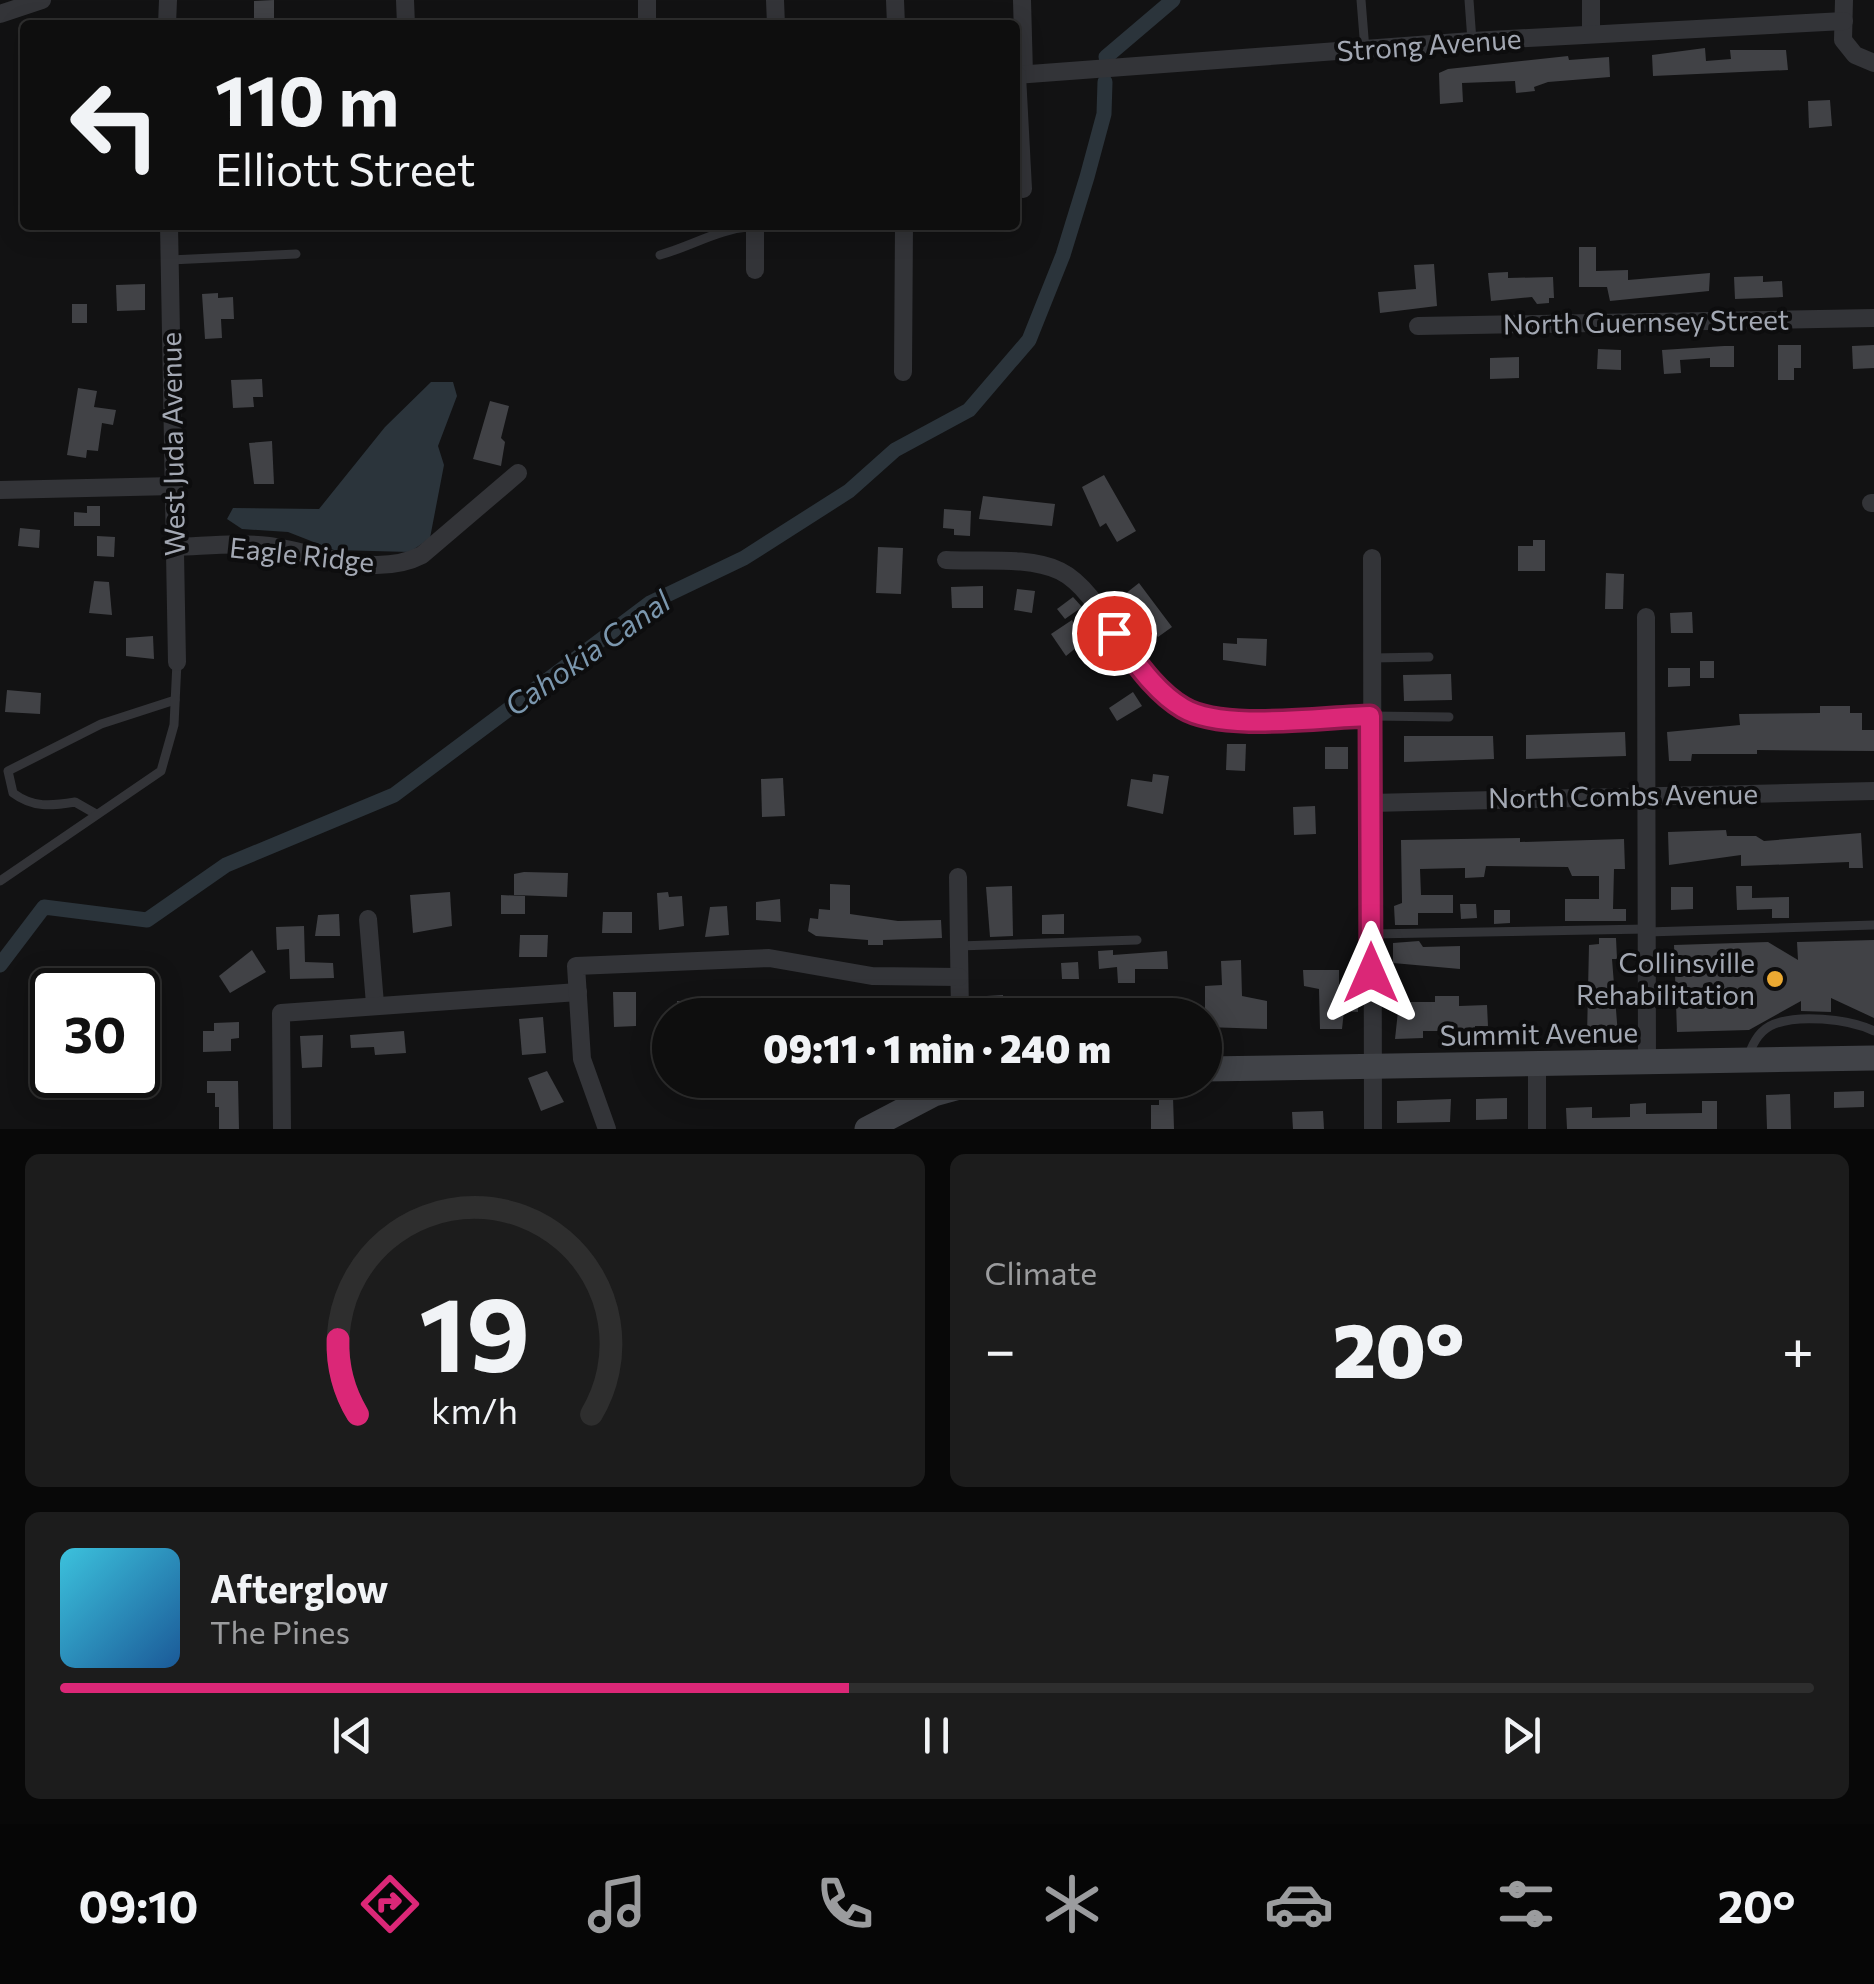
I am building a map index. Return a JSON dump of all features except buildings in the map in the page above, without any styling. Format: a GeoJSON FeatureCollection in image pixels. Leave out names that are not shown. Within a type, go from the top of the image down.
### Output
{"type":"FeatureCollection","features":[{"type":"Feature","properties":{"kind":"street"},"geometry":{"type":"LineString","coordinates":[[0,14],[42,0]]}},
{"type":"Feature","properties":{"kind":"street"},"geometry":{"type":"LineString","coordinates":[[1020,49],[1022,0]]}},
{"type":"Feature","properties":{"kind":"street"},"geometry":{"type":"LineString","coordinates":[[1590,0],[1591,34]]}},
{"type":"Feature","properties":{"kind":"street"},"geometry":{"type":"LineString","coordinates":[[1844,0],[1845,44],[1874,63]]}},
{"type":"Feature","properties":{"kind":"street","name":"Strong Avenue"},"geometry":{"type":"LineString","coordinates":[[1020,74],[1472,41],[1844,21]]}},
{"type":"Feature","properties":{"kind":"street"},"geometry":{"type":"LineString","coordinates":[[1020,112],[1022,188]]}},
{"type":"Feature","properties":{"kind":"street","name":"West Juda Avenue"},"geometry":{"type":"LineString","coordinates":[[169,230],[177,662]]}},
{"type":"Feature","properties":{"kind":"street"},"geometry":{"type":"LineString","coordinates":[[755,230],[755,270]]}},
{"type":"Feature","properties":{"kind":"street"},"geometry":{"type":"LineString","coordinates":[[903,372],[904,230]]}},
{"type":"Feature","properties":{"kind":"street","name":"North Guernsey Street"},"geometry":{"type":"LineString","coordinates":[[1418,326],[1874,318]]}},
{"type":"Feature","properties":{"kind":"street","name":"Eagle Ridge"},"geometry":{"type":"LineString","coordinates":[[175,547],[264,546],[369,564],[405,562],[422,554],[518,473]]}},
{"type":"Feature","properties":{"kind":"street"},"geometry":{"type":"LineString","coordinates":[[0,490],[174,486]]}},
{"type":"Feature","properties":{"kind":"street"},"geometry":{"type":"LineString","coordinates":[[1372,558],[1373,1129]]}},
{"type":"Feature","properties":{"kind":"street"},"geometry":{"type":"LineString","coordinates":[[946,560],[1044,566],[1073,579],[1152,681],[1195,714],[1222,720],[1370,716]]}},
{"type":"Feature","properties":{"kind":"street"},"geometry":{"type":"LineString","coordinates":[[1646,618],[1648,1062]]}},
{"type":"Feature","properties":{"kind":"street","name":"North Combs Avenue"},"geometry":{"type":"LineString","coordinates":[[1371,802],[1874,790]]}},
{"type":"Feature","properties":{"kind":"street"},"geometry":{"type":"LineString","coordinates":[[958,877],[960,998]]}},
{"type":"Feature","properties":{"kind":"street"},"geometry":{"type":"LineString","coordinates":[[368,918],[376,1004]]}},
{"type":"Feature","properties":{"kind":"street"},"geometry":{"type":"LineString","coordinates":[[607,1129],[584,1068],[576,966],[769,958],[872,976],[959,977]]}},
{"type":"Feature","properties":{"kind":"street"},"geometry":{"type":"LineString","coordinates":[[282,1129],[282,1013],[578,992]]}},
{"type":"Feature","properties":{"kind":"street","name":"Summit Avenue"},"geometry":{"type":"LineString","coordinates":[[1222,1069],[1874,1058]]}},
{"type":"Feature","properties":{"kind":"street"},"geometry":{"type":"LineString","coordinates":[[1536,1064],[1537,1129]]}},
{"type":"Feature","properties":{"kind":"street"},"geometry":{"type":"LineString","coordinates":[[867,1129],[928,1098]]}},
{"type":"Feature","properties":{"kind":"lane"},"geometry":{"type":"LineString","coordinates":[[1362,0],[1365,50]]}},
{"type":"Feature","properties":{"kind":"lane"},"geometry":{"type":"LineString","coordinates":[[1469,0],[1472,41]]}},
{"type":"Feature","properties":{"kind":"lane"},"geometry":{"type":"LineString","coordinates":[[660,255],[686,247],[706,234],[730,230]]}},
{"type":"Feature","properties":{"kind":"lane"},"geometry":{"type":"LineString","coordinates":[[170,260],[296,254]]}},
{"type":"Feature","properties":{"kind":"lane"},"geometry":{"type":"LineString","coordinates":[[1371,658],[1429,657]]}},
{"type":"Feature","properties":{"kind":"lane"},"geometry":{"type":"LineString","coordinates":[[0,881],[160,771],[174,726],[177,662]]}},
{"type":"Feature","properties":{"kind":"lane"},"geometry":{"type":"LineString","coordinates":[[96,814],[75,802],[48,806],[25,802],[13,793],[8,771],[101,724],[176,700]]}},
{"type":"Feature","properties":{"kind":"lane"},"geometry":{"type":"LineString","coordinates":[[1370,716],[1449,717]]}},
{"type":"Feature","properties":{"kind":"lane"},"geometry":{"type":"LineString","coordinates":[[1371,934],[1874,925]]}},
{"type":"Feature","properties":{"kind":"lane"},"geometry":{"type":"LineString","coordinates":[[959,946],[1137,940]]}},
{"type":"Feature","properties":{"kind":"lane"},"geometry":{"type":"LineString","coordinates":[[1747,1060],[1754,1041],[1768,1027],[1784,1022],[1858,1024],[1874,1031]]}},
{"type":"Feature","properties":{"kind":"shaded area"},"geometry":{"type":"Polygon","coordinates":[[[431,382],[453,382],[457,396],[438,446],[444,465],[430,538],[410,552],[334,550],[288,532],[242,529],[227,519],[233,508],[319,509],[385,427],[431,382]]]}},
{"type":"Feature","properties":{"kind":"waterway","name":"Cahokia Canal"},"geometry":{"type":"LineString","coordinates":[[1106,57],[1173,0]]}},
{"type":"Feature","properties":{"kind":"waterway","name":"Cahokia Canal"},"geometry":{"type":"LineString","coordinates":[[0,965],[44,907],[147,920],[226,865],[394,795],[650,603],[744,558],[849,491],[895,450],[969,410],[1029,340],[1063,255],[1087,177],[1104,114],[1105,82]]}},
{"type":"Feature","properties":{"kind":"place","name":"Collinsville Rehabilitation"},"geometry":{"type":"Point","coordinates":[1775,979]}},
{"type":"Feature","properties":{"kind":"route"},"geometry":{"type":"LineString","coordinates":[[1114,633],[1170,699],[1195,714],[1222,720],[1370,716],[1371,973]]}}]}
